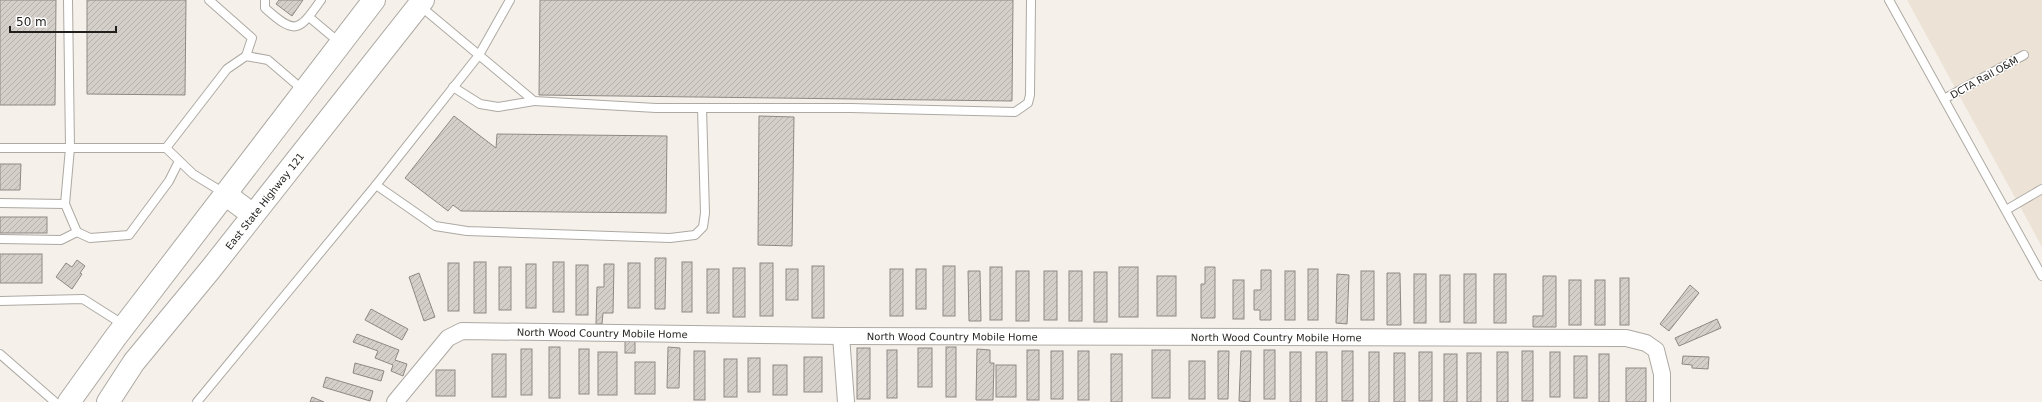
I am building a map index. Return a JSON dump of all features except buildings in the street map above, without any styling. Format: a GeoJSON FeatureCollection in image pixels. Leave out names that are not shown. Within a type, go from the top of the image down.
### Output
{"type":"FeatureCollection","features":[{"type":"Feature","properties":{"kind":"main road"},"geometry":{"type":"LineString","coordinates":[[69,402],[125,325],[374,0]]}},
{"type":"Feature","properties":{"kind":"main road","name":"East State Highway 121"},"geometry":{"type":"LineString","coordinates":[[108,402],[134,362],[253,215],[418,2]]}},
{"type":"Feature","properties":{"kind":"main road"},"geometry":{"type":"LineString","coordinates":[[225,194],[253,215]]}},
{"type":"Feature","properties":{"kind":"street","name":"North Wood Country Mobile Home"},"geometry":{"type":"LineString","coordinates":[[395,402],[448,338],[462,331],[841,336],[1626,338],[1646,343],[1656,350],[1662,374],[1662,402]]}},
{"type":"Feature","properties":{"kind":"street"},"geometry":{"type":"LineString","coordinates":[[841,336],[846,402]]}},
{"type":"Feature","properties":{"kind":"lane"},"geometry":{"type":"LineString","coordinates":[[68,0],[70,148],[64,204],[77,232],[90,238],[129,236],[169,181],[179,161]]}},
{"type":"Feature","properties":{"kind":"lane"},"geometry":{"type":"LineString","coordinates":[[166,148],[227,68],[246,56],[252,38],[209,0]]}},
{"type":"Feature","properties":{"kind":"lane"},"geometry":{"type":"LineString","coordinates":[[265,0],[265,8],[288,26],[296,27],[309,17],[321,0]]}},
{"type":"Feature","properties":{"kind":"lane"},"geometry":{"type":"LineString","coordinates":[[197,402],[376,185],[479,55],[510,0]]}},
{"type":"Feature","properties":{"kind":"lane"},"geometry":{"type":"LineString","coordinates":[[453,87],[480,104],[498,107],[534,102],[656,108],[850,108],[1015,112],[1028,103],[1030,95],[1031,0]]}},
{"type":"Feature","properties":{"kind":"lane"},"geometry":{"type":"LineString","coordinates":[[1889,0],[2042,276]]}},
{"type":"Feature","properties":{"kind":"lane"},"geometry":{"type":"LineString","coordinates":[[418,2],[534,102]]}},
{"type":"Feature","properties":{"kind":"lane"},"geometry":{"type":"LineString","coordinates":[[309,17],[341,44]]}},
{"type":"Feature","properties":{"kind":"lane","name":"DCTA Rail O&M"},"geometry":{"type":"LineString","coordinates":[[1944,99],[2024,55]]}},
{"type":"Feature","properties":{"kind":"lane"},"geometry":{"type":"LineString","coordinates":[[246,56],[268,60],[304,90]]}},
{"type":"Feature","properties":{"kind":"lane"},"geometry":{"type":"LineString","coordinates":[[376,185],[435,226],[468,231],[670,238],[695,235],[703,226],[705,213],[702,108]]}},
{"type":"Feature","properties":{"kind":"lane"},"geometry":{"type":"LineString","coordinates":[[0,148],[166,148],[194,174],[225,194]]}},
{"type":"Feature","properties":{"kind":"lane"},"geometry":{"type":"LineString","coordinates":[[2006,210],[2042,189]]}},
{"type":"Feature","properties":{"kind":"lane"},"geometry":{"type":"LineString","coordinates":[[0,203],[64,204]]}},
{"type":"Feature","properties":{"kind":"lane"},"geometry":{"type":"LineString","coordinates":[[0,239],[61,240],[77,232]]}},
{"type":"Feature","properties":{"kind":"lane"},"geometry":{"type":"LineString","coordinates":[[0,301],[83,299],[125,325]]}},
{"type":"Feature","properties":{"kind":"lane"},"geometry":{"type":"LineString","coordinates":[[0,354],[55,402]]}},
{"type":"Feature","properties":{"kind":"shaded area"},"geometry":{"type":"Polygon","coordinates":[[[1907,0],[2042,0],[2042,247],[1907,0]]]}}]}
